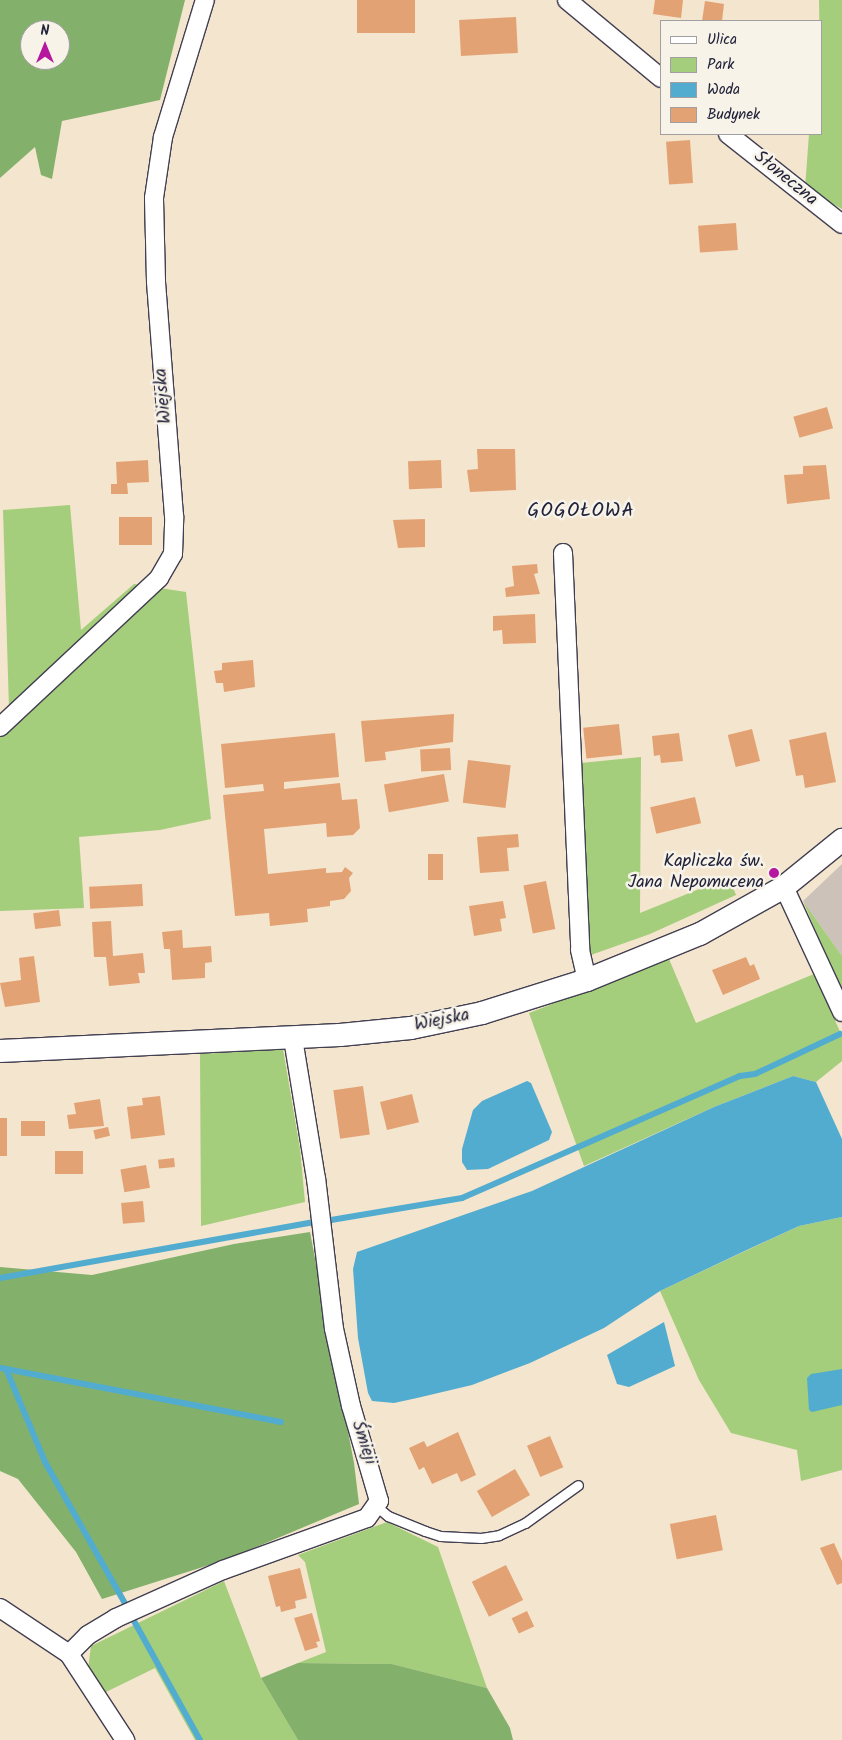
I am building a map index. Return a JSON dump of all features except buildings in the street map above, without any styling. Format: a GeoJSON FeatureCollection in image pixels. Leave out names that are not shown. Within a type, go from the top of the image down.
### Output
{"type":"FeatureCollection","features":[{"type":"Feature","properties":{"kind":"street","name":"Wiejska"},"geometry":{"type":"LineString","coordinates":[[0,726],[159,578],[173,554],[174,516],[155,272],[154,190],[163,137],[205,0]]}},
{"type":"Feature","properties":{"kind":"street"},"geometry":{"type":"LineString","coordinates":[[567,0],[660,77]]}},
{"type":"Feature","properties":{"kind":"street","name":"Słoneczna"},"geometry":{"type":"LineString","coordinates":[[729,135],[842,224]]}},
{"type":"Feature","properties":{"kind":"street"},"geometry":{"type":"LineString","coordinates":[[563,553],[580,950],[587,980]]}},
{"type":"Feature","properties":{"kind":"street","name":"Wiejska"},"geometry":{"type":"LineString","coordinates":[[0,1051],[293,1038],[435,1023],[508,1006],[587,980],[700,934],[784,887],[842,840]]}},
{"type":"Feature","properties":{"kind":"street"},"geometry":{"type":"LineString","coordinates":[[784,887],[842,1012]]}},
{"type":"Feature","properties":{"kind":"street","name":"Śmieji"},"geometry":{"type":"LineString","coordinates":[[293,1038],[316,1179],[334,1329],[351,1406],[376,1483],[379,1502],[376,1506]]}},
{"type":"Feature","properties":{"kind":"street"},"geometry":{"type":"LineString","coordinates":[[69,1654],[88,1635],[149,1602],[277,1549],[367,1518],[376,1506]]}},
{"type":"Feature","properties":{"kind":"street"},"geometry":{"type":"LineString","coordinates":[[0,1608],[69,1654],[125,1740]]}},
{"type":"Feature","properties":{"kind":"lane"},"geometry":{"type":"LineString","coordinates":[[376,1506],[388,1516],[425,1532],[440,1536],[481,1538],[500,1535],[525,1523],[578,1486]]}},
{"type":"Feature","properties":{"kind":"shaded area"},"geometry":{"type":"Polygon","coordinates":[[[842,864],[842,956],[803,901],[842,864]]]}},
{"type":"Feature","properties":{"kind":"green space"},"geometry":{"type":"Polygon","coordinates":[[[0,0],[185,0],[160,100],[62,121],[52,179],[41,175],[35,147],[0,178],[0,0]]]}},
{"type":"Feature","properties":{"kind":"green space"},"geometry":{"type":"Polygon","coordinates":[[[819,0],[842,0],[842,209],[805,188],[809,135],[822,135],[822,20],[819,20],[819,0]]]}},
{"type":"Feature","properties":{"kind":"green space"},"geometry":{"type":"Polygon","coordinates":[[[70,505],[81,630],[134,584],[186,592],[211,819],[160,830],[79,837],[84,908],[0,911],[0,719],[9,709],[3,510],[70,505]]]}},
{"type":"Feature","properties":{"kind":"green space"},"geometry":{"type":"Polygon","coordinates":[[[641,757],[640,913],[729,877],[736,895],[650,934],[588,956],[581,763],[641,757]]]}},
{"type":"Feature","properties":{"kind":"green space"},"geometry":{"type":"Polygon","coordinates":[[[803,901],[842,956],[842,993],[803,901]]]}},
{"type":"Feature","properties":{"kind":"green space"},"geometry":{"type":"Polygon","coordinates":[[[669,959],[696,1023],[814,974],[842,1036],[842,1061],[816,1082],[793,1076],[714,1107],[584,1166],[529,1013],[669,959]]]}},
{"type":"Feature","properties":{"kind":"green space"},"geometry":{"type":"Polygon","coordinates":[[[283,1049],[300,1149],[305,1202],[201,1226],[200,1054],[283,1049]]]}},
{"type":"Feature","properties":{"kind":"green space"},"geometry":{"type":"Polygon","coordinates":[[[842,1217],[842,1470],[801,1481],[797,1450],[731,1433],[699,1380],[660,1291],[799,1226],[842,1217]]]}},
{"type":"Feature","properties":{"kind":"green space"},"geometry":{"type":"Polygon","coordinates":[[[310,1232],[354,1463],[359,1504],[225,1560],[102,1599],[76,1552],[18,1479],[0,1471],[0,1267],[92,1275],[234,1244],[310,1232]]]}},
{"type":"Feature","properties":{"kind":"green space"},"geometry":{"type":"Polygon","coordinates":[[[387,1522],[438,1547],[487,1688],[392,1664],[298,1663],[326,1652],[305,1562],[298,1555],[387,1522]]]}},
{"type":"Feature","properties":{"kind":"green space"},"geometry":{"type":"Polygon","coordinates":[[[224,1581],[261,1678],[298,1740],[195,1740],[155,1668],[102,1694],[88,1669],[91,1646],[224,1581]]]}},
{"type":"Feature","properties":{"kind":"green space"},"geometry":{"type":"Polygon","coordinates":[[[298,1663],[392,1664],[487,1688],[510,1728],[513,1740],[298,1740],[261,1678],[298,1663]]]}},
{"type":"Feature","properties":{"kind":"water"},"geometry":{"type":"Polygon","coordinates":[[[793,1076],[816,1082],[842,1139],[842,1217],[799,1226],[751,1248],[660,1291],[604,1328],[530,1363],[472,1385],[394,1403],[372,1401],[368,1393],[358,1338],[353,1269],[357,1252],[532,1191],[714,1107],[793,1076]]]}},
{"type":"Feature","properties":{"kind":"water"},"geometry":{"type":"Polygon","coordinates":[[[527,1081],[531,1083],[552,1132],[549,1140],[488,1169],[467,1170],[462,1162],[462,1149],[473,1110],[482,1101],[527,1081]]]}},
{"type":"Feature","properties":{"kind":"water"},"geometry":{"type":"Polygon","coordinates":[[[664,1322],[675,1366],[629,1387],[617,1384],[607,1355],[664,1322]]]}},
{"type":"Feature","properties":{"kind":"water"},"geometry":{"type":"Polygon","coordinates":[[[842,1369],[842,1405],[812,1412],[809,1410],[807,1378],[811,1374],[842,1369]]]}},
{"type":"Feature","properties":{"kind":"waterway"},"geometry":{"type":"LineString","coordinates":[[331,1220],[462,1198],[740,1076],[755,1074],[840,1034]]}},
{"type":"Feature","properties":{"kind":"waterway"},"geometry":{"type":"LineString","coordinates":[[0,1278],[310,1223]]}},
{"type":"Feature","properties":{"kind":"waterway"},"geometry":{"type":"LineString","coordinates":[[0,1368],[6,1369],[45,1462],[126,1605]]}},
{"type":"Feature","properties":{"kind":"waterway"},"geometry":{"type":"LineString","coordinates":[[6,1369],[281,1422]]}},
{"type":"Feature","properties":{"kind":"waterway"},"geometry":{"type":"LineString","coordinates":[[134,1621],[200,1740]]}},
{"type":"Feature","properties":{"kind":"place","name":"Kapliczka św. Jana Nepomucena"},"geometry":{"type":"Point","coordinates":[774,873]}},
{"type":"Feature","properties":{"kind":"district","name":"GOGOŁOWA"},"geometry":{"type":"Point","coordinates":[581,511]}}]}
